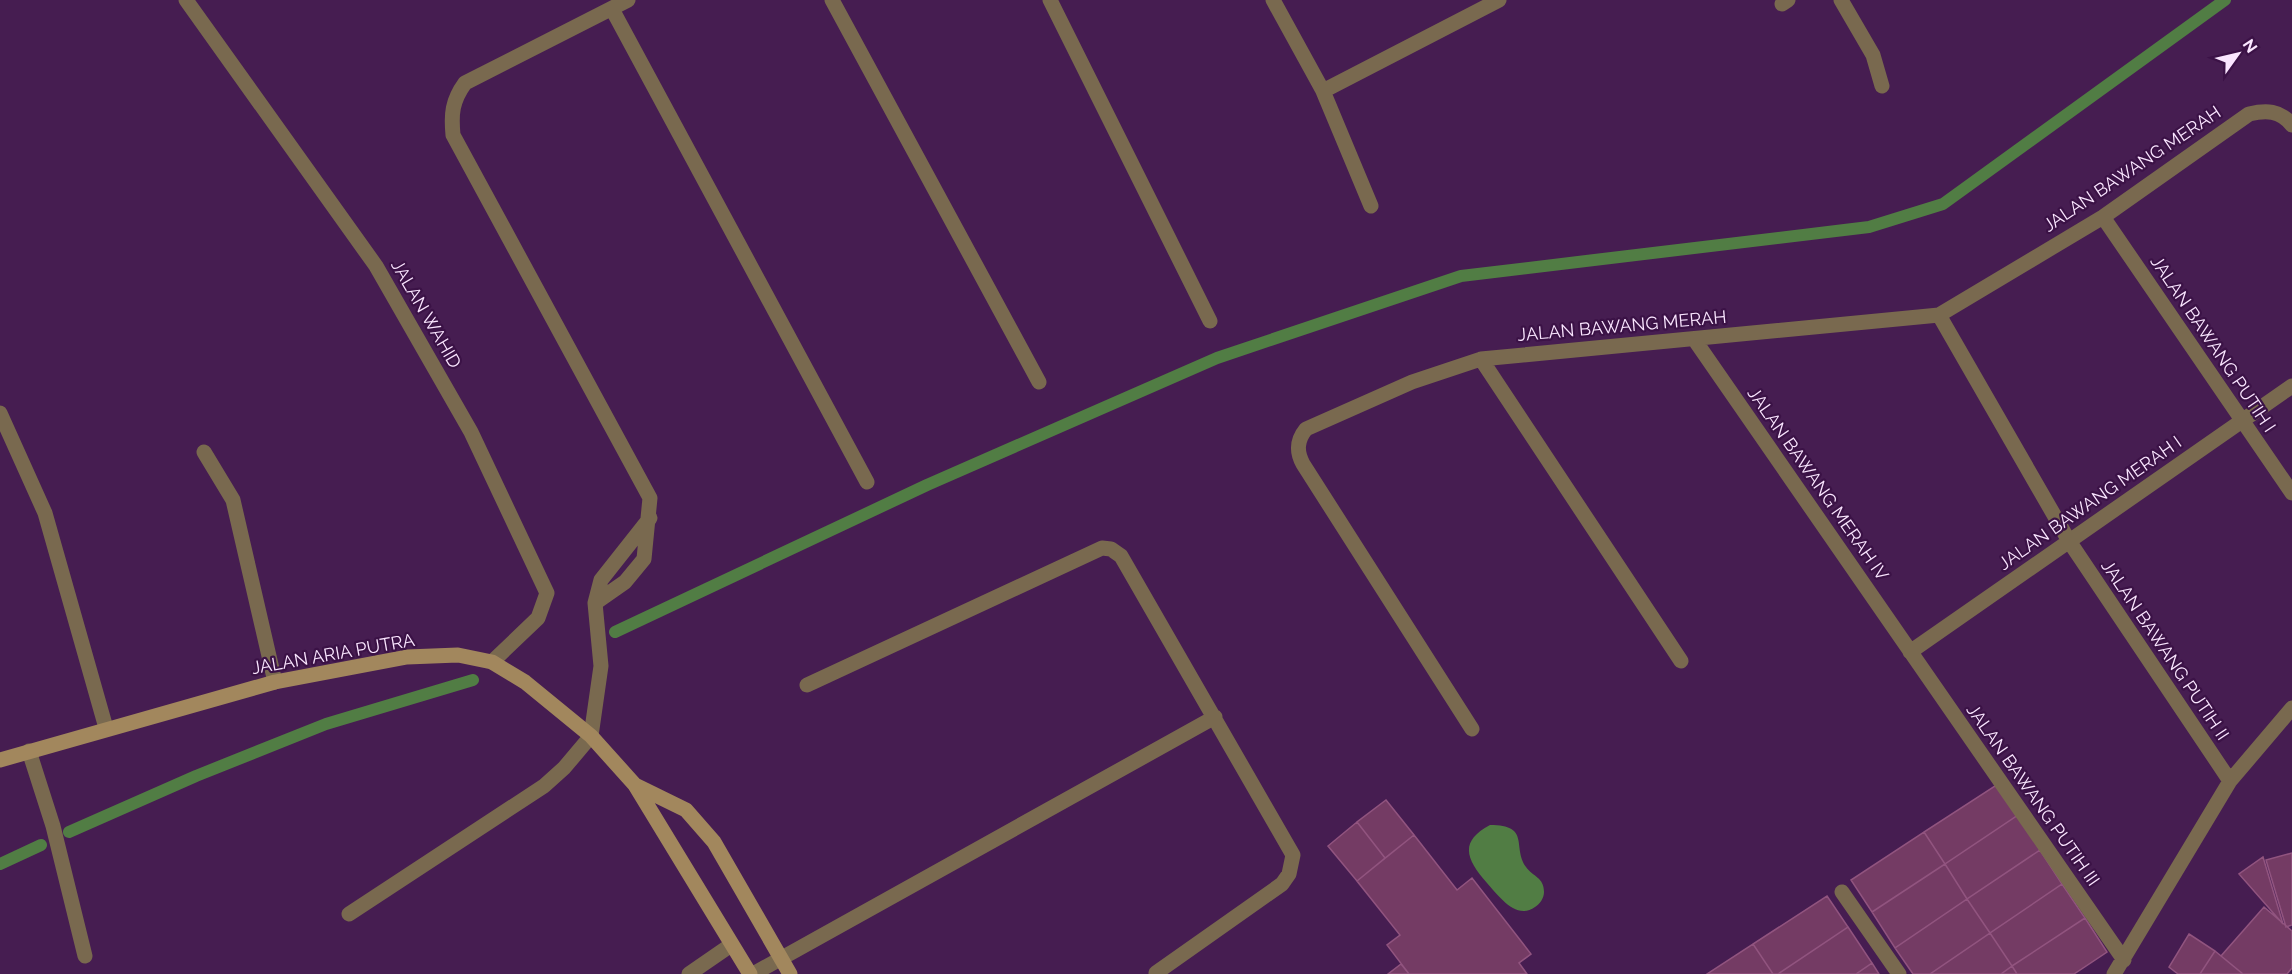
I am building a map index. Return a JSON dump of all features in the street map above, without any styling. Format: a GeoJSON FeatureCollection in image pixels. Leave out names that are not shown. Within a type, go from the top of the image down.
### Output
{"type":"FeatureCollection","features":[{"type":"Feature","properties":{"kind":"main road","name":"JALAN ARIA PUTRA"},"geometry":{"type":"LineString","coordinates":[[0,760],[106,728],[275,682],[407,657],[458,655],[495,663],[525,682],[591,736],[635,785],[731,945],[752,974]]}},
{"type":"Feature","properties":{"kind":"main road","name":"JALAN ARIA PUTRA"},"geometry":{"type":"LineString","coordinates":[[635,785],[686,810],[714,842],[790,974]]}},
{"type":"Feature","properties":{"kind":"street","name":"JALAN WAHID"},"geometry":{"type":"LineString","coordinates":[[186,0],[376,266],[471,432],[547,593],[538,618],[495,663]]}},
{"type":"Feature","properties":{"kind":"street"},"geometry":{"type":"LineString","coordinates":[[595,603],[625,582],[644,559],[650,518],[650,498],[453,135],[451,114],[455,97],[465,83],[628,0]]}},
{"type":"Feature","properties":{"kind":"street"},"geometry":{"type":"LineString","coordinates":[[832,0],[1040,382]]}},
{"type":"Feature","properties":{"kind":"street"},"geometry":{"type":"LineString","coordinates":[[1050,0],[1210,321]]}},
{"type":"Feature","properties":{"kind":"street"},"geometry":{"type":"LineString","coordinates":[[1273,0],[1323,91],[1371,206]]}},
{"type":"Feature","properties":{"kind":"street"},"geometry":{"type":"LineString","coordinates":[[1323,91],[1482,4],[1499,0]]}},
{"type":"Feature","properties":{"kind":"street"},"geometry":{"type":"LineString","coordinates":[[1841,0],[1873,55],[1882,86]]}},
{"type":"Feature","properties":{"kind":"street"},"geometry":{"type":"LineString","coordinates":[[612,9],[867,482]]}},
{"type":"Feature","properties":{"kind":"street","name":"JALAN BAWANG MERAH"},"geometry":{"type":"LineString","coordinates":[[1472,729],[1303,464],[1298,448],[1302,434],[1319,421],[1412,382],[1481,359],[1939,315],[2103,217],[2248,114],[2263,111],[2276,112],[2286,117],[2292,125]]}},
{"type":"Feature","properties":{"kind":"street","name":"JALAN BAWANG PUTIH I"},"geometry":{"type":"LineString","coordinates":[[2103,217],[2292,493]]}},
{"type":"Feature","properties":{"kind":"street","name":"JALAN BAWANG PUTIH II"},"geometry":{"type":"LineString","coordinates":[[1939,315],[2068,541],[2230,781]]}},
{"type":"Feature","properties":{"kind":"street","name":"JALAN BAWANG MERAH IV"},"geometry":{"type":"LineString","coordinates":[[1694,339],[1910,652]]}},
{"type":"Feature","properties":{"kind":"street"},"geometry":{"type":"LineString","coordinates":[[1481,359],[1680,661]]}},
{"type":"Feature","properties":{"kind":"street","name":"JALAN BAWANG MERAH I"},"geometry":{"type":"LineString","coordinates":[[1910,652],[2292,386]]}},
{"type":"Feature","properties":{"kind":"street"},"geometry":{"type":"LineString","coordinates":[[0,412],[45,513],[106,728]]}},
{"type":"Feature","properties":{"kind":"street"},"geometry":{"type":"LineString","coordinates":[[204,452],[232,500],[275,682]]}},
{"type":"Feature","properties":{"kind":"street"},"geometry":{"type":"LineString","coordinates":[[349,914],[544,786],[564,768],[591,736],[601,666],[595,603],[601,580],[608,568],[650,518]]}},
{"type":"Feature","properties":{"kind":"street"},"geometry":{"type":"LineString","coordinates":[[807,684],[1102,548],[1111,549],[1121,556],[1289,846],[1292,864],[1282,884],[1156,973]]}},
{"type":"Feature","properties":{"kind":"street","name":"JALAN BAWANG PUTIH III"},"geometry":{"type":"LineString","coordinates":[[1910,652],[2124,960]]}},
{"type":"Feature","properties":{"kind":"street"},"geometry":{"type":"LineString","coordinates":[[2114,974],[2230,781],[2292,708]]}},
{"type":"Feature","properties":{"kind":"street"},"geometry":{"type":"LineString","coordinates":[[752,974],[1215,717]]}},
{"type":"Feature","properties":{"kind":"street"},"geometry":{"type":"LineString","coordinates":[[29,751],[53,826],[85,957]]}},
{"type":"Feature","properties":{"kind":"street"},"geometry":{"type":"LineString","coordinates":[[1842,892],[1899,974]]}},
{"type":"Feature","properties":{"kind":"street"},"geometry":{"type":"LineString","coordinates":[[689,974],[731,945]]}},
{"type":"Feature","properties":{"kind":"shaded area"},"geometry":{"type":"Polygon","coordinates":[[[1490,825],[1503,826],[1516,833],[1526,867],[1544,887],[1542,899],[1535,907],[1521,911],[1508,905],[1475,867],[1469,852],[1470,845],[1480,831],[1490,825]]]}},
{"type":"Feature","properties":{"kind":"building"},"geometry":{"type":"Polygon","coordinates":[[[1998,784],[2018,815],[1945,864],[1924,832],[1998,784]]]}},
{"type":"Feature","properties":{"kind":"building"},"geometry":{"type":"Polygon","coordinates":[[[1386,800],[1414,835],[1385,858],[1357,822],[1386,800]]]}},
{"type":"Feature","properties":{"kind":"building"},"geometry":{"type":"Polygon","coordinates":[[[2018,815],[2040,850],[1967,899],[1945,864],[2018,815]]]}},
{"type":"Feature","properties":{"kind":"building"},"geometry":{"type":"Polygon","coordinates":[[[1357,822],[1385,858],[1357,881],[1328,846],[1357,822]]]}},
{"type":"Feature","properties":{"kind":"building"},"geometry":{"type":"Polygon","coordinates":[[[1924,832],[1945,864],[1872,912],[1851,880],[1924,832]]]}},
{"type":"Feature","properties":{"kind":"building"},"geometry":{"type":"Polygon","coordinates":[[[1414,835],[1457,890],[1472,878],[1531,954],[1519,963],[1527,974],[1409,974],[1387,945],[1400,935],[1357,881],[1414,835]]]}},
{"type":"Feature","properties":{"kind":"building"},"geometry":{"type":"Polygon","coordinates":[[[2040,850],[2062,884],[1990,933],[1967,899],[2040,850]]]}},
{"type":"Feature","properties":{"kind":"building"},"geometry":{"type":"Polygon","coordinates":[[[2292,853],[2292,925],[2286,927],[2266,860],[2292,853]]]}},
{"type":"Feature","properties":{"kind":"building"},"geometry":{"type":"Polygon","coordinates":[[[2263,857],[2283,924],[2239,874],[2263,857]]]}},
{"type":"Feature","properties":{"kind":"building"},"geometry":{"type":"Polygon","coordinates":[[[1945,864],[1967,899],[1895,948],[1872,912],[1945,864]]]}},
{"type":"Feature","properties":{"kind":"building"},"geometry":{"type":"Polygon","coordinates":[[[2062,884],[2085,918],[2012,966],[1990,933],[2062,884]]]}},
{"type":"Feature","properties":{"kind":"building"},"geometry":{"type":"Polygon","coordinates":[[[1827,896],[1848,927],[1778,974],[1773,974],[1753,944],[1827,896]]]}},
{"type":"Feature","properties":{"kind":"building"},"geometry":{"type":"Polygon","coordinates":[[[1967,899],[1990,933],[1930,974],[1913,974],[1895,948],[1967,899]]]}},
{"type":"Feature","properties":{"kind":"building"},"geometry":{"type":"Polygon","coordinates":[[[2264,907],[2292,931],[2292,968],[2287,974],[2243,974],[2221,956],[2264,907]]]}},
{"type":"Feature","properties":{"kind":"building"},"geometry":{"type":"Polygon","coordinates":[[[2085,918],[2107,952],[2074,974],[2017,974],[2012,966],[2085,918]]]}},
{"type":"Feature","properties":{"kind":"building"},"geometry":{"type":"Polygon","coordinates":[[[1848,927],[1872,963],[1856,974],[1778,974],[1848,927]]]}},
{"type":"Feature","properties":{"kind":"building"},"geometry":{"type":"Polygon","coordinates":[[[1990,933],[2012,966],[2001,974],[1930,974],[1990,933]]]}},
{"type":"Feature","properties":{"kind":"building"},"geometry":{"type":"Polygon","coordinates":[[[2189,934],[2215,951],[2200,974],[2178,974],[2169,967],[2189,934]]]}},
{"type":"Feature","properties":{"kind":"building"},"geometry":{"type":"Polygon","coordinates":[[[1753,944],[1773,974],[1707,974],[1753,944]]]}},
{"type":"Feature","properties":{"kind":"building"},"geometry":{"type":"Polygon","coordinates":[[[2215,951],[2243,974],[2200,974],[2215,951]]]}},
{"type":"Feature","properties":{"kind":"building"},"geometry":{"type":"Polygon","coordinates":[[[1872,963],[1879,974],[1856,974],[1872,963]]]}},
{"type":"Feature","properties":{"kind":"building"},"geometry":{"type":"Polygon","coordinates":[[[1401,964],[1409,974],[1388,974],[1401,964]]]}},
{"type":"Feature","properties":{"kind":"building"},"geometry":{"type":"Polygon","coordinates":[[[2012,966],[2017,974],[2001,974],[2012,966]]]}},
{"type":"Feature","properties":{"kind":"waterway"},"geometry":{"type":"LineString","coordinates":[[615,632],[927,485],[1217,358],[1461,276],[1869,227],[1943,204],[2225,0]]}},
{"type":"Feature","properties":{"kind":"waterway"},"geometry":{"type":"LineString","coordinates":[[69,832],[196,776],[326,724],[473,680]]}},
{"type":"Feature","properties":{"kind":"waterway"},"geometry":{"type":"LineString","coordinates":[[0,864],[41,845]]}}]}
